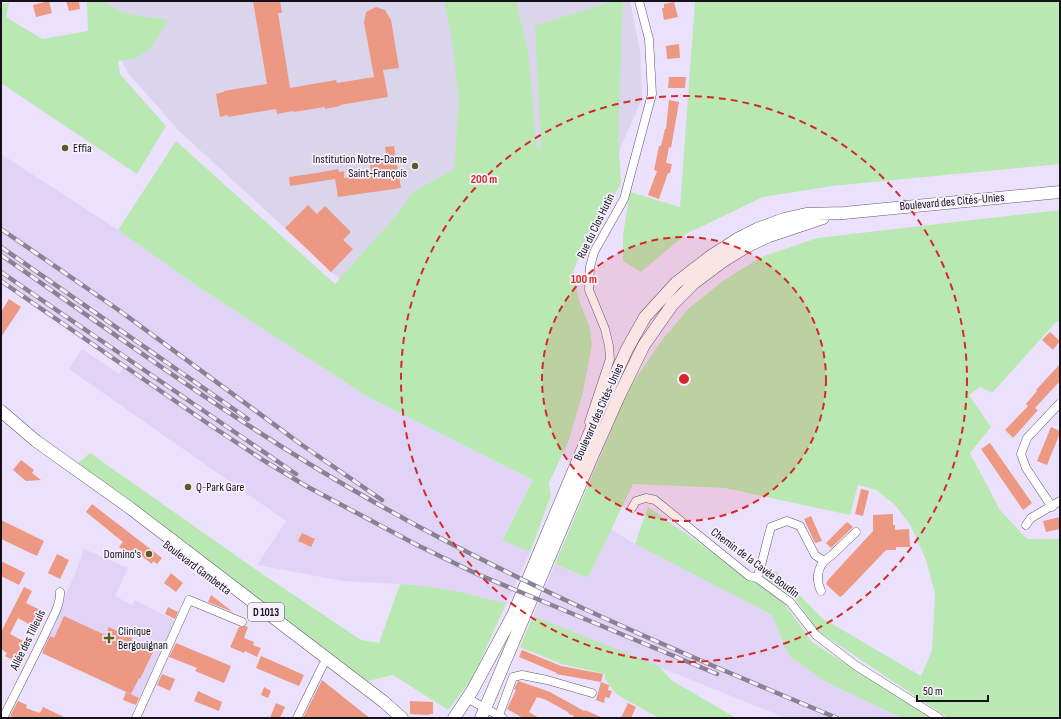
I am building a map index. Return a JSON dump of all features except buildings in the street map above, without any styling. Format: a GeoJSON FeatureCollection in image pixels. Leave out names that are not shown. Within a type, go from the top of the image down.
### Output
{"type":"FeatureCollection","features":[{"type":"Feature","properties":{"kind":"main road","name":"Boulevard des Cités-Unies"},"geometry":{"type":"LineString","coordinates":[[453,716],[467,698],[513,615],[627,349],[645,317],[676,283],[711,256],[739,238],[757,229],[784,219],[806,214],[844,213],[1060,192]]}},
{"type":"Feature","properties":{"kind":"main road","name":"Boulevard des Cités-Unies"},"geometry":{"type":"LineString","coordinates":[[484,713],[590,459],[644,345],[664,316],[672,305],[694,283],[722,262],[746,247],[769,236],[808,222],[844,213]]}},
{"type":"Feature","properties":{"kind":"main road","name":"D 1013"},"geometry":{"type":"LineString","coordinates":[[1,411],[36,441],[130,508],[384,702],[402,718]]}},
{"type":"Feature","properties":{"kind":"main road","name":"Boulevard Gambetta"},"geometry":{"type":"LineString","coordinates":[[1,421],[155,536],[390,718]]}},
{"type":"Feature","properties":{"kind":"street","name":"Rue du Clos Hutin"},"geometry":{"type":"LineString","coordinates":[[570,480],[610,360],[609,346],[605,330],[590,290],[590,267],[594,252],[624,199],[652,94],[649,39],[639,1]]}},
{"type":"Feature","properties":{"kind":"street"},"geometry":{"type":"LineString","coordinates":[[1052,507],[1026,468],[1021,454],[1027,438],[1060,403]]}},
{"type":"Feature","properties":{"kind":"street","name":"Chemin de la Cavée Boudin"},"geometry":{"type":"LineString","coordinates":[[632,508],[636,500],[646,498],[655,500],[749,576],[756,578],[790,602],[816,635],[821,639],[855,665],[939,718]]}},
{"type":"Feature","properties":{"kind":"street"},"geometry":{"type":"LineString","coordinates":[[1026,525],[1032,518],[1060,501]]}},
{"type":"Feature","properties":{"kind":"street"},"geometry":{"type":"LineString","coordinates":[[756,578],[763,562],[771,527],[787,521],[800,526],[816,555],[824,561]]}},
{"type":"Feature","properties":{"kind":"street"},"geometry":{"type":"LineString","coordinates":[[820,591],[817,583],[817,575],[820,566],[856,532]]}},
{"type":"Feature","properties":{"kind":"street","name":"Allée des Tilleuls"},"geometry":{"type":"LineString","coordinates":[[2,718],[53,617],[60,599],[60,592]]}},
{"type":"Feature","properties":{"kind":"street"},"geometry":{"type":"LineString","coordinates":[[136,718],[189,600],[242,622]]}},
{"type":"Feature","properties":{"kind":"street"},"geometry":{"type":"LineString","coordinates":[[297,718],[323,665]]}},
{"type":"Feature","properties":{"kind":"street"},"geometry":{"type":"LineString","coordinates":[[467,698],[484,713],[502,717],[513,677],[522,675],[547,680],[592,693]]}},
{"type":"Feature","properties":{"kind":"shaded area","name":"Institution Notre‐Dame Saint‐François"},"geometry":{"type":"Polygon","coordinates":[[[98,1],[630,1],[640,51],[642,99],[597,201],[346,283],[331,272],[180,132],[128,73],[111,40],[98,1]]]}},
{"type":"Feature","properties":{"kind":"shaded area"},"geometry":{"type":"Polygon","coordinates":[[[1,154],[118,230],[200,288],[368,397],[533,480],[502,539],[530,552],[506,604],[472,595],[416,585],[343,581],[257,565],[286,521],[69,369],[82,349],[119,374],[124,367],[1,283],[1,154]]]}},
{"type":"Feature","properties":{"kind":"shaded area"},"geometry":{"type":"Polygon","coordinates":[[[611,529],[635,544],[772,615],[789,656],[826,682],[902,718],[786,718],[533,616],[555,564],[588,578],[611,529]]]}},
{"type":"Feature","properties":{"kind":"shaded area","name":"Clinique Bergouignan"},"geometry":{"type":"Polygon","coordinates":[[[84,549],[128,568],[115,596],[132,605],[135,600],[179,623],[139,699],[40,652],[75,574],[84,549]]]}},
{"type":"Feature","properties":{"kind":"green space"},"geometry":{"type":"Polygon","coordinates":[[[87,1],[101,1],[122,12],[168,20],[150,49],[133,59],[118,61],[120,74],[166,126],[137,174],[1,83],[1,4],[9,3],[6,17],[42,39],[88,31],[87,1]]]}},
{"type":"Feature","properties":{"kind":"green space"},"geometry":{"type":"Polygon","coordinates":[[[444,1],[516,1],[528,52],[537,150],[541,147],[535,26],[613,1],[623,1],[618,131],[621,184],[588,239],[573,271],[579,300],[590,328],[592,344],[583,392],[569,440],[549,483],[551,496],[530,552],[502,540],[533,480],[368,397],[200,288],[118,230],[176,141],[335,284],[396,216],[412,193],[454,169],[459,99],[451,33],[444,1]]]}},
{"type":"Feature","properties":{"kind":"green space"},"geometry":{"type":"Polygon","coordinates":[[[695,1],[1060,1],[1060,164],[832,186],[763,197],[686,234],[641,272],[623,261],[623,235],[630,192],[680,207],[695,1]]]}},
{"type":"Feature","properties":{"kind":"green space"},"geometry":{"type":"Polygon","coordinates":[[[1060,210],[1060,322],[1056,322],[992,393],[980,387],[969,395],[991,427],[970,453],[1000,510],[1027,539],[1060,539],[1060,718],[948,718],[818,631],[796,600],[766,579],[776,571],[822,618],[921,676],[932,651],[935,593],[926,560],[911,526],[895,505],[876,490],[858,485],[850,515],[725,488],[633,484],[588,578],[555,564],[629,388],[662,340],[689,308],[723,281],[761,257],[817,238],[1060,210]]]}},
{"type":"Feature","properties":{"kind":"green space"},"geometry":{"type":"Polygon","coordinates":[[[90,453],[255,569],[361,640],[379,643],[400,584],[453,591],[506,604],[473,677],[448,710],[393,675],[364,682],[77,464],[90,453]]]}},
{"type":"Feature","properties":{"kind":"green space"},"geometry":{"type":"Polygon","coordinates":[[[648,507],[783,602],[812,642],[930,718],[902,718],[826,682],[789,656],[772,615],[635,544],[648,507]]]}},
{"type":"Feature","properties":{"kind":"green space"},"geometry":{"type":"Polygon","coordinates":[[[533,616],[659,666],[671,680],[736,718],[659,718],[616,694],[605,679],[605,674],[562,664],[520,647],[533,616]]]}},
{"type":"Feature","properties":{"kind":"railway"},"geometry":{"type":"LineString","coordinates":[[1,229],[120,311],[302,445],[382,500]]}},
{"type":"Feature","properties":{"kind":"railway"},"geometry":{"type":"LineString","coordinates":[[1,247],[248,419]]}},
{"type":"Feature","properties":{"kind":"railway"},"geometry":{"type":"LineString","coordinates":[[1,255],[237,418],[285,449],[383,507],[494,566],[550,593],[664,645],[837,718]]}},
{"type":"Feature","properties":{"kind":"railway"},"geometry":{"type":"LineString","coordinates":[[1,272],[296,474]]}},
{"type":"Feature","properties":{"kind":"railway"},"geometry":{"type":"LineString","coordinates":[[1,281],[210,425],[306,486],[417,545],[477,574],[717,674]]}},
{"type":"Feature","properties":{"kind":"place","name":"Effia"},"geometry":{"type":"Point","coordinates":[65,148]}},
{"type":"Feature","properties":{"kind":"place","name":"Institution Notre‐Dame Saint‐François"},"geometry":{"type":"Point","coordinates":[415,166]}},
{"type":"Feature","properties":{"kind":"place","name":"Q-Park Gare"},"geometry":{"type":"Point","coordinates":[188,487]}},
{"type":"Feature","properties":{"kind":"place","name":"Domino's"},"geometry":{"type":"Point","coordinates":[149,554]}},
{"type":"Feature","properties":{"kind":"place","name":"Clinique Bergouignan"},"geometry":{"type":"Point","coordinates":[109,638]}}]}
